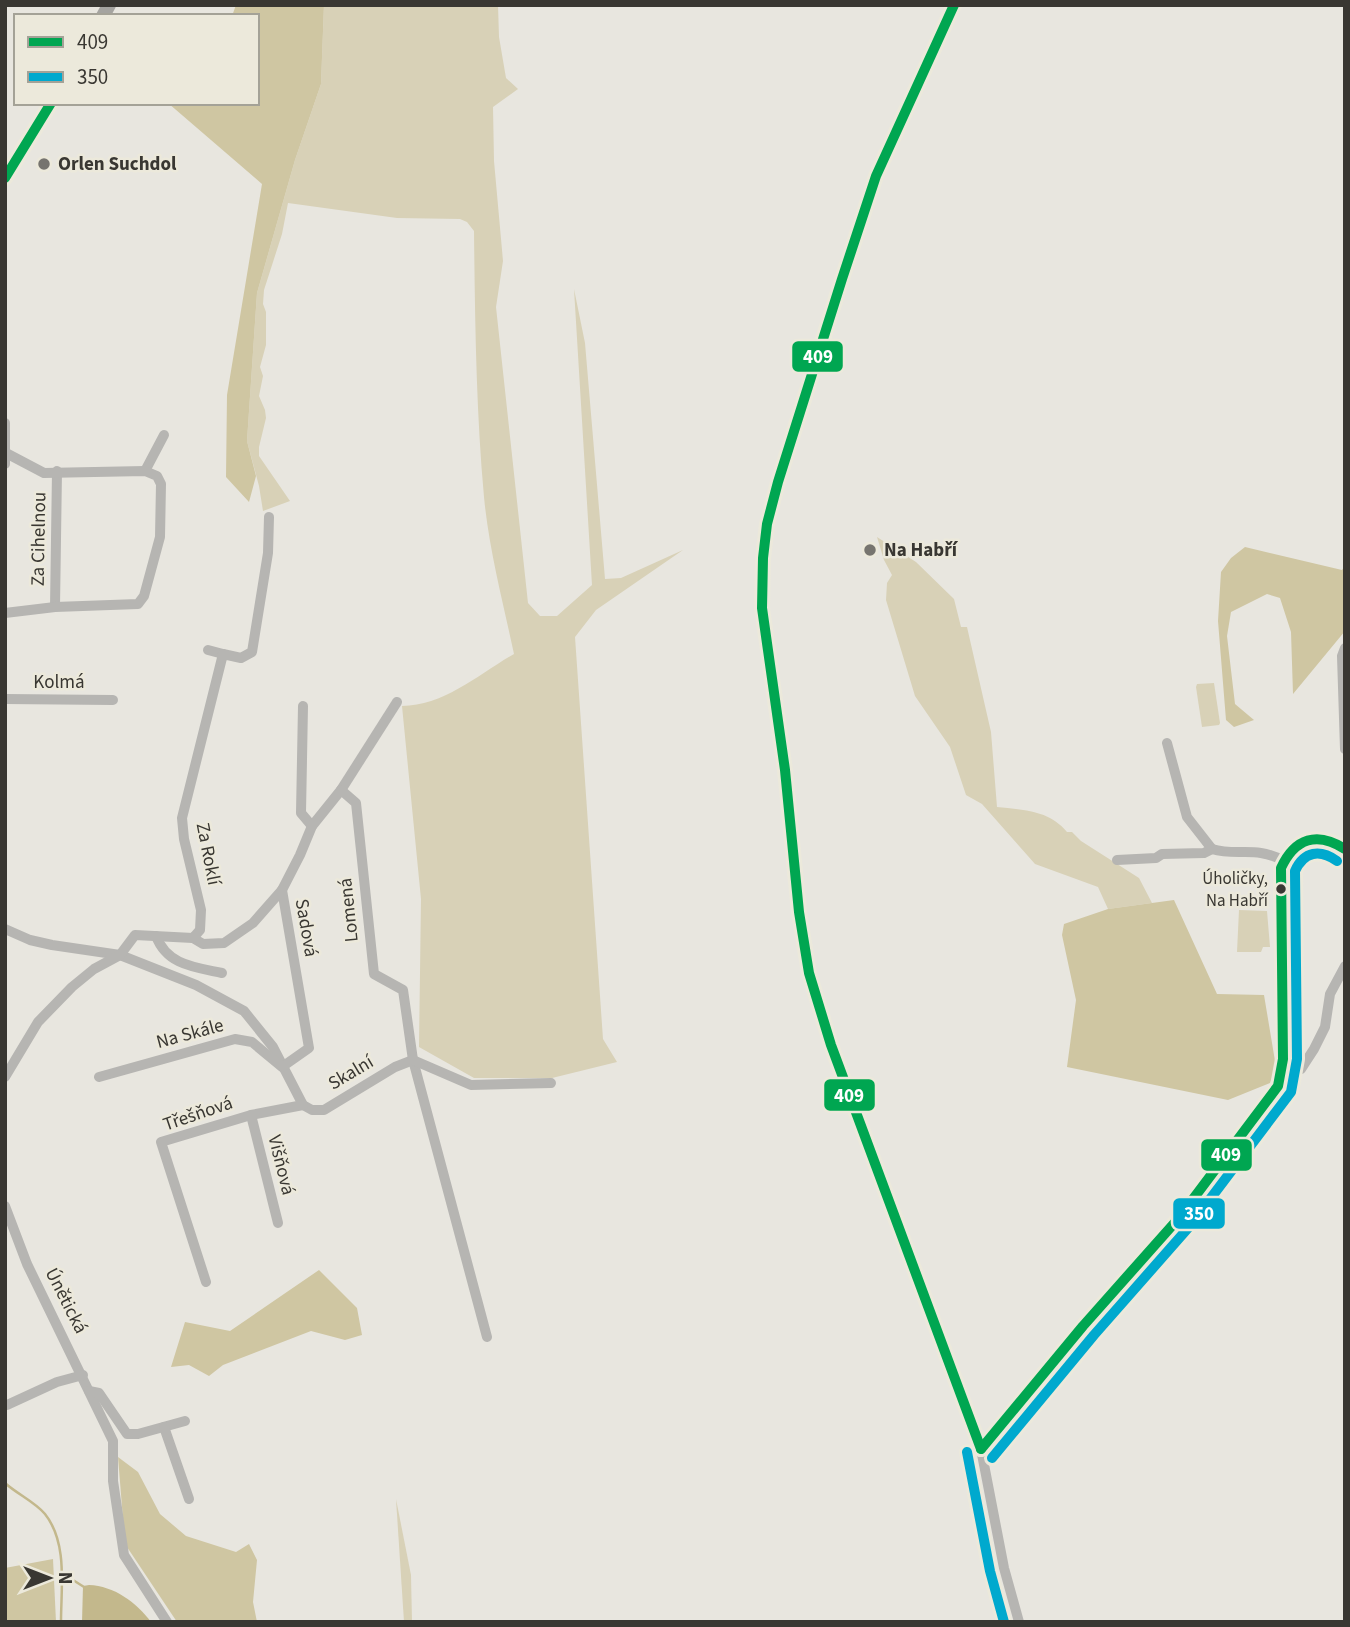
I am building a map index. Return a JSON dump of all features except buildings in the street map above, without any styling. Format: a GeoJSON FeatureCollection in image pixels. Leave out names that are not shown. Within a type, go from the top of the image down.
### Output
{"type":"FeatureCollection","features":[{"type":"Feature","properties":{"kind":"main road"},"geometry":{"type":"LineString","coordinates":[[5,178],[50,105]]}},
{"type":"Feature","properties":{"kind":"street"},"geometry":{"type":"LineString","coordinates":[[954,5],[876,176],[837,292],[770,513],[762,558],[762,608],[785,770],[799,912],[809,973],[831,1045],[981,1450],[1004,1568],[1019,1622]]}},
{"type":"Feature","properties":{"kind":"street"},"geometry":{"type":"LineString","coordinates":[[5,423],[5,464]]}},
{"type":"Feature","properties":{"kind":"street"},"geometry":{"type":"LineString","coordinates":[[145,471],[164,435]]}},
{"type":"Feature","properties":{"kind":"street","name":"Za Cihelnou"},"geometry":{"type":"LineString","coordinates":[[5,613],[55,607],[138,604],[144,596],[160,537],[161,484],[156,475],[145,471],[44,473],[6,453]]}},
{"type":"Feature","properties":{"kind":"street","name":"Za Cihelnou"},"geometry":{"type":"LineString","coordinates":[[55,607],[57,471]]}},
{"type":"Feature","properties":{"kind":"street"},"geometry":{"type":"LineString","coordinates":[[208,650],[241,659],[251,652],[268,553],[269,517]]}},
{"type":"Feature","properties":{"kind":"street"},"geometry":{"type":"LineString","coordinates":[[1345,648],[1342,656],[1345,749]]}},
{"type":"Feature","properties":{"kind":"street","name":"Za Roklí"},"geometry":{"type":"LineString","coordinates":[[193,938],[200,930],[201,910],[184,839],[182,818],[223,654]]}},
{"type":"Feature","properties":{"kind":"street","name":"Kolmá"},"geometry":{"type":"LineString","coordinates":[[5,699],[113,700]]}},
{"type":"Feature","properties":{"kind":"street"},"geometry":{"type":"LineString","coordinates":[[303,706],[301,813],[312,826],[341,790],[397,702]]}},
{"type":"Feature","properties":{"kind":"street"},"geometry":{"type":"LineString","coordinates":[[1167,743],[1187,817],[1212,849],[1220,852],[1253,850],[1284,860]]}},
{"type":"Feature","properties":{"kind":"street","name":"Lomená"},"geometry":{"type":"LineString","coordinates":[[341,790],[356,803],[374,974],[403,990],[412,1060]]}},
{"type":"Feature","properties":{"kind":"street","name":"Sadová"},"geometry":{"type":"LineString","coordinates":[[282,1067],[309,1048],[282,890],[312,826]]}},
{"type":"Feature","properties":{"kind":"street"},"geometry":{"type":"LineString","coordinates":[[981,1450],[1083,1326],[1178,1219],[1259,1115],[1278,1086],[1283,1043],[1280,887],[1284,860],[1293,847],[1308,838],[1325,838],[1343,848],[1345,833]]}},
{"type":"Feature","properties":{"kind":"street"},"geometry":{"type":"LineString","coordinates":[[1117,860],[1156,858],[1162,854],[1204,853],[1212,849]]}},
{"type":"Feature","properties":{"kind":"street"},"geometry":{"type":"LineString","coordinates":[[5,1077],[38,1022],[94,969],[120,955],[135,935],[193,938],[203,944],[224,943],[253,923],[282,890]]}},
{"type":"Feature","properties":{"kind":"street"},"geometry":{"type":"LineString","coordinates":[[5,929],[30,940],[52,945],[120,955],[196,985],[244,1012],[273,1047],[303,1105]]}},
{"type":"Feature","properties":{"kind":"street"},"geometry":{"type":"LineString","coordinates":[[156,936],[160,947],[170,958],[186,966],[222,972]]}},
{"type":"Feature","properties":{"kind":"street"},"geometry":{"type":"LineString","coordinates":[[1280,1077],[1301,1069],[1314,1049],[1325,1027],[1330,994],[1345,966]]}},
{"type":"Feature","properties":{"kind":"street","name":"Na Skále"},"geometry":{"type":"LineString","coordinates":[[99,1077],[235,1039],[251,1042],[282,1067]]}},
{"type":"Feature","properties":{"kind":"street"},"geometry":{"type":"LineString","coordinates":[[412,1060],[471,1085],[551,1083]]}},
{"type":"Feature","properties":{"kind":"street"},"geometry":{"type":"LineString","coordinates":[[412,1060],[487,1338]]}},
{"type":"Feature","properties":{"kind":"street","name":"Skalní"},"geometry":{"type":"LineString","coordinates":[[303,1105],[312,1110],[324,1110],[395,1067],[412,1060]]}},
{"type":"Feature","properties":{"kind":"street","name":"Třešňová"},"geometry":{"type":"LineString","coordinates":[[206,1282],[161,1142],[251,1115],[303,1105]]}},
{"type":"Feature","properties":{"kind":"street","name":"Višňová"},"geometry":{"type":"LineString","coordinates":[[251,1115],[278,1223]]}},
{"type":"Feature","properties":{"kind":"street","name":"Únětická"},"geometry":{"type":"LineString","coordinates":[[5,1206],[27,1264],[113,1441],[113,1481],[124,1555],[167,1622]]}},
{"type":"Feature","properties":{"kind":"street"},"geometry":{"type":"LineString","coordinates":[[7,1405],[57,1382],[83,1375]]}},
{"type":"Feature","properties":{"kind":"street"},"geometry":{"type":"LineString","coordinates":[[89,1391],[99,1393],[127,1434],[138,1434],[185,1421]]}},
{"type":"Feature","properties":{"kind":"street"},"geometry":{"type":"LineString","coordinates":[[164,1427],[189,1499]]}},
{"type":"Feature","properties":{"kind":"shaded area"},"geometry":{"type":"Polygon","coordinates":[[[236,5],[324,5],[321,84],[295,160],[257,293],[247,441],[256,476],[249,502],[226,477],[227,395],[262,184],[170,105],[259,105],[259,14],[233,14],[236,5]]]}},
{"type":"Feature","properties":{"kind":"shaded area"},"geometry":{"type":"Polygon","coordinates":[[[324,5],[498,5],[499,37],[506,78],[518,89],[493,107],[494,161],[503,261],[496,307],[528,603],[540,616],[557,616],[592,585],[574,289],[585,343],[605,579],[621,578],[683,550],[596,610],[575,637],[603,1039],[617,1062],[552,1078],[474,1078],[419,1047],[421,899],[402,706],[417,705],[447,695],[514,654],[486,517],[475,331],[474,231],[467,222],[460,219],[397,218],[288,203],[282,234],[264,290],[266,345],[260,367],[263,376],[259,396],[266,418],[259,456],[290,501],[263,511],[247,441],[257,293],[295,160],[321,84],[324,5]]]}},
{"type":"Feature","properties":{"kind":"shaded area"},"geometry":{"type":"Polygon","coordinates":[[[877,537],[916,562],[954,599],[961,627],[967,627],[991,732],[997,807],[1035,812],[1052,819],[1067,832],[1072,832],[1081,841],[1139,878],[1152,903],[1108,909],[1098,887],[1035,864],[982,804],[966,795],[950,747],[915,696],[886,600],[887,583],[892,575],[877,537]]]}},
{"type":"Feature","properties":{"kind":"shaded area"},"geometry":{"type":"Polygon","coordinates":[[[1245,547],[1342,570],[1345,566],[1345,631],[1293,694],[1291,632],[1280,598],[1267,594],[1231,612],[1227,636],[1235,704],[1254,720],[1234,727],[1226,720],[1218,621],[1221,572],[1231,558],[1245,547]]]}},
{"type":"Feature","properties":{"kind":"shaded area"},"geometry":{"type":"Polygon","coordinates":[[[1214,683],[1220,723],[1202,727],[1196,687],[1197,684],[1214,683]]]}},
{"type":"Feature","properties":{"kind":"shaded area"},"geometry":{"type":"Polygon","coordinates":[[[1174,900],[1217,994],[1264,995],[1276,1067],[1270,1083],[1228,1100],[1067,1067],[1076,1000],[1062,935],[1064,924],[1108,909],[1174,900]]]}},
{"type":"Feature","properties":{"kind":"shaded area"},"geometry":{"type":"Polygon","coordinates":[[[1239,910],[1267,911],[1270,947],[1263,947],[1261,952],[1237,952],[1239,910]]]}},
{"type":"Feature","properties":{"kind":"shaded area"},"geometry":{"type":"Polygon","coordinates":[[[319,1270],[357,1308],[362,1335],[345,1340],[311,1331],[223,1365],[209,1376],[189,1365],[171,1367],[185,1322],[230,1331],[319,1270]]]}},
{"type":"Feature","properties":{"kind":"shaded area"},"geometry":{"type":"Polygon","coordinates":[[[118,1457],[138,1472],[160,1514],[186,1536],[236,1552],[249,1544],[257,1560],[253,1602],[257,1622],[177,1622],[125,1544],[118,1457]]]}},
{"type":"Feature","properties":{"kind":"shaded area"},"geometry":{"type":"Polygon","coordinates":[[[396,1499],[411,1575],[412,1622],[404,1622],[396,1499]]]}},
{"type":"Feature","properties":{"kind":"shaded area"},"geometry":{"type":"Polygon","coordinates":[[[53,1559],[56,1622],[5,1622],[5,1568],[53,1559]]]}},
{"type":"Feature","properties":{"kind":"shaded area"},"geometry":{"type":"Polygon","coordinates":[[[83,1586],[107,1588],[124,1596],[151,1622],[82,1622],[83,1586]]]}},
{"type":"Feature","properties":{"kind":"waterway"},"geometry":{"type":"LineString","coordinates":[[5,1483],[45,1514],[57,1538],[62,1566],[61,1622]]}},
{"type":"Feature","properties":{"kind":"waterway"},"geometry":{"type":"LineString","coordinates":[[61,1578],[73,1580],[84,1587]]}},
{"type":"Feature","properties":{"kind":"transit line","name":"409"},"geometry":{"type":"LineString","coordinates":[[954,5],[876,176],[842,279],[767,524],[762,608],[785,770],[799,912],[809,973],[831,1045],[981,1449]]}},
{"type":"Feature","properties":{"kind":"transit line","name":"409"},"geometry":{"type":"LineString","coordinates":[[5,178],[50,105]]}},
{"type":"Feature","properties":{"kind":"transit line","name":"409"},"geometry":{"type":"LineString","coordinates":[[981,1449],[1083,1326],[1178,1219],[1278,1086],[1283,1059],[1281,868],[1293,850],[1308,840],[1325,840],[1345,849]]}},
{"type":"Feature","properties":{"kind":"transit line","name":"350"},"geometry":{"type":"LineString","coordinates":[[992,1458],[1094,1335],[1189,1227],[1291,1092],[1297,1059],[1295,871],[1303,859],[1313,854],[1325,855],[1337,861]]}},
{"type":"Feature","properties":{"kind":"transit line","name":"350"},"geometry":{"type":"LineString","coordinates":[[967,1452],[990,1571],[1004,1622]]}},
{"type":"Feature","properties":{"kind":"place","name":"Orlen Suchdol"},"geometry":{"type":"Point","coordinates":[44,164]}},
{"type":"Feature","properties":{"kind":"place","name":"Na Habří"},"geometry":{"type":"Point","coordinates":[870,550]}},
{"type":"Feature","properties":{"kind":"place","name":"Úholičky, Na Habří"},"geometry":{"type":"Point","coordinates":[1281,889]}}]}
